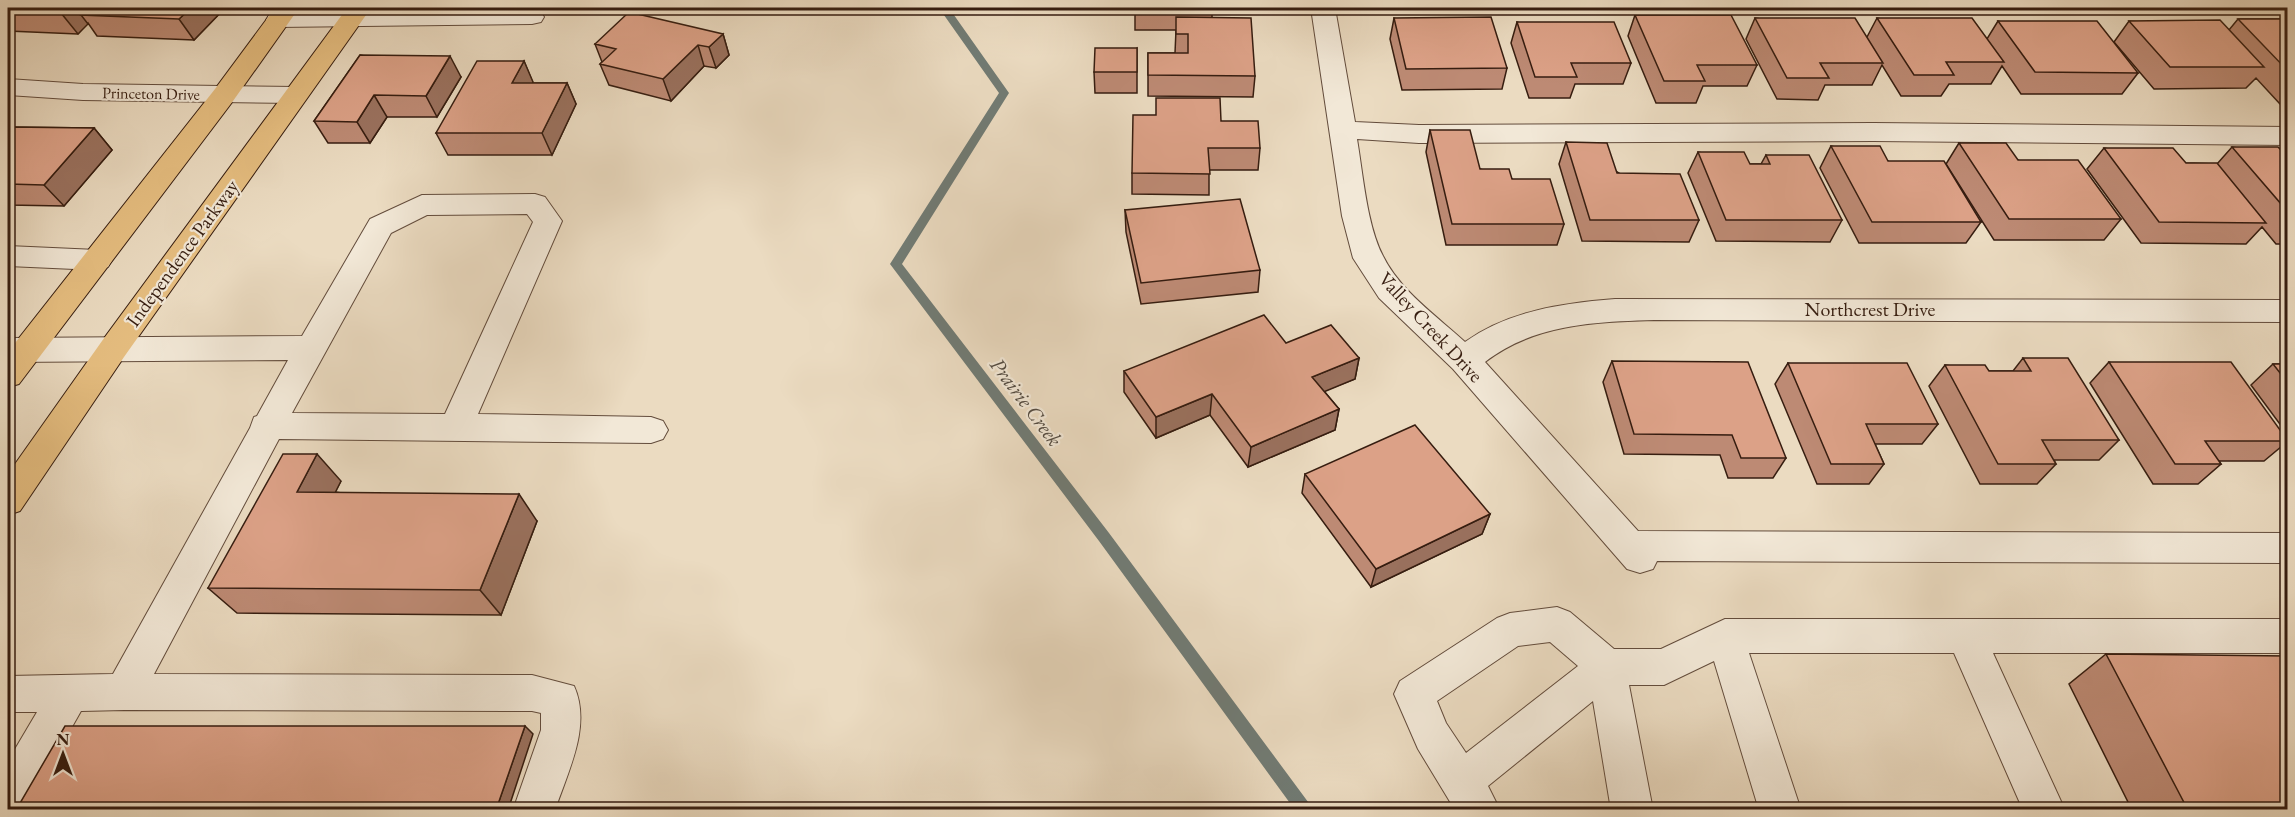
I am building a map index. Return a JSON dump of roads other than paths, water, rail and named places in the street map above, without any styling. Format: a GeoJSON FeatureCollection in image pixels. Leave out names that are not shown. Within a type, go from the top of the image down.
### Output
{"type":"FeatureCollection","features":[{"type":"Feature","properties":{"kind":"main road"},"geometry":{"type":"LineString","coordinates":[[8,375],[18,350],[98,260],[283,14]]}},
{"type":"Feature","properties":{"kind":"main road","name":"Independence Parkway"},"geometry":{"type":"LineString","coordinates":[[8,501],[113,349],[355,14]]}},
{"type":"Feature","properties":{"kind":"street","name":"Valley Creek Drive"},"geometry":{"type":"LineString","coordinates":[[1323,8],[1356,216],[1368,258],[1390,290],[1464,360],[1635,552],[2288,548]]}},
{"type":"Feature","properties":{"kind":"street"},"geometry":{"type":"LineString","coordinates":[[283,14],[532,17]]}},
{"type":"Feature","properties":{"kind":"street","name":"Princeton Drive"},"geometry":{"type":"LineString","coordinates":[[8,87],[83,92],[295,95]]}},
{"type":"Feature","properties":{"kind":"street"},"geometry":{"type":"LineString","coordinates":[[1342,130],[1419,134],[1873,132],[2288,136]]}},
{"type":"Feature","properties":{"kind":"street"},"geometry":{"type":"LineString","coordinates":[[124,692],[266,426],[380,226],[422,205],[536,204],[548,221],[456,428]]}},
{"type":"Feature","properties":{"kind":"street"},"geometry":{"type":"LineString","coordinates":[[8,256],[98,260]]}},
{"type":"Feature","properties":{"kind":"street","name":"Northcrest Drive"},"geometry":{"type":"LineString","coordinates":[[1464,360],[1501,335],[1544,320],[1588,310],[2288,311]]}},
{"type":"Feature","properties":{"kind":"street"},"geometry":{"type":"LineString","coordinates":[[18,350],[311,348]]}},
{"type":"Feature","properties":{"kind":"street"},"geometry":{"type":"LineString","coordinates":[[266,426],[651,430]]}},
{"type":"Feature","properties":{"kind":"street"},"geometry":{"type":"LineString","coordinates":[[1632,810],[1606,667],[1557,624],[1510,630],[1414,694],[1432,736],[1470,796],[1606,667],[1664,667],[1725,636],[2288,636]]}},
{"type":"Feature","properties":{"kind":"street"},"geometry":{"type":"LineString","coordinates":[[1725,636],[1780,810]]}},
{"type":"Feature","properties":{"kind":"street"},"geometry":{"type":"LineString","coordinates":[[1966,636],[2044,810]]}},
{"type":"Feature","properties":{"kind":"street"},"geometry":{"type":"LineString","coordinates":[[8,694],[532,693],[560,699],[561,730],[534,810]]}},
{"type":"Feature","properties":{"kind":"street"},"geometry":{"type":"LineString","coordinates":[[8,799],[69,694]]}},
{"type":"Feature","properties":{"kind":"waterway","name":"Prairie Creek"},"geometry":{"type":"LineString","coordinates":[[944,8],[1004,93],[896,264],[1104,537],[1306,810]]}}]}
